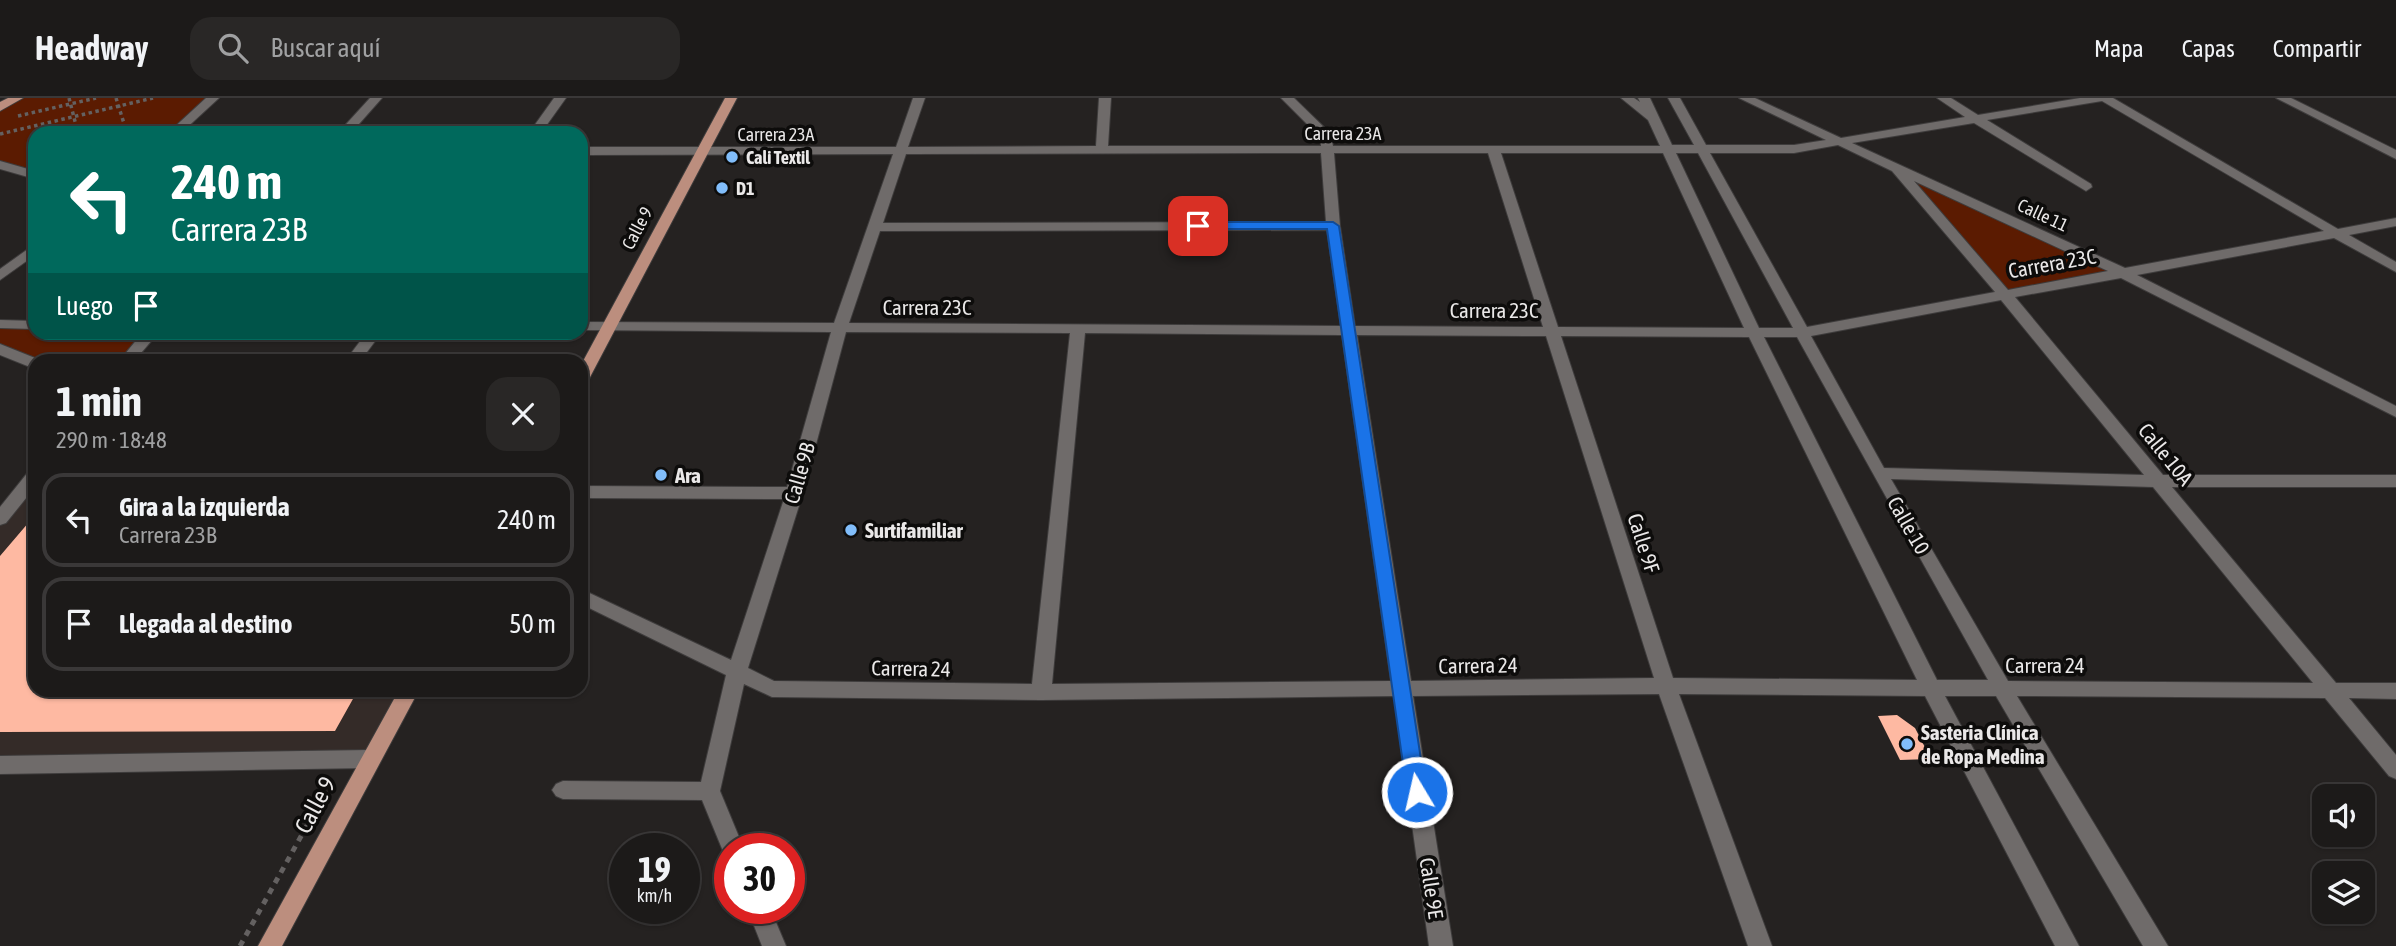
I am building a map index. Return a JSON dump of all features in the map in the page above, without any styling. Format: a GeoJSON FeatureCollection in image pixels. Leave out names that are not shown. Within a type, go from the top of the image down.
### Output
{"type":"FeatureCollection","features":[{"type":"Feature","properties":{"kind":"main road"},"geometry":{"type":"LineString","coordinates":[[0,107],[17,98]]}},
{"type":"Feature","properties":{"kind":"main road","name":"Calle 9"},"geometry":{"type":"LineString","coordinates":[[588,366],[731,98]]}},
{"type":"Feature","properties":{"kind":"main road","name":"Calle 9"},"geometry":{"type":"LineString","coordinates":[[270,946],[405,697]]}},
{"type":"Feature","properties":{"kind":"street"},"geometry":{"type":"LineString","coordinates":[[182,126],[214,98]]}},
{"type":"Feature","properties":{"kind":"street"},"geometry":{"type":"LineString","coordinates":[[350,126],[376,98]]}},
{"type":"Feature","properties":{"kind":"street"},"geometry":{"type":"LineString","coordinates":[[540,126],[559,98]]}},
{"type":"Feature","properties":{"kind":"street","name":"Calle 9B"},"geometry":{"type":"LineString","coordinates":[[709,791],[737,671],[794,493],[840,327],[919,98]]}},
{"type":"Feature","properties":{"kind":"street"},"geometry":{"type":"LineString","coordinates":[[1102,151],[1105,98]]}},
{"type":"Feature","properties":{"kind":"street","name":"Calle 9E"},"geometry":{"type":"LineString","coordinates":[[1287,98],[1326,136],[1329,151],[1333,226],[1441,946]]}},
{"type":"Feature","properties":{"kind":"street"},"geometry":{"type":"LineString","coordinates":[[1627,98],[1652,117]]}},
{"type":"Feature","properties":{"kind":"street"},"geometry":{"type":"LineString","coordinates":[[1644,98],[1754,332],[1931,688],[2067,946]]}},
{"type":"Feature","properties":{"kind":"street","name":"Calle 10"},"geometry":{"type":"LineString","coordinates":[[1674,98],[1879,473],[2002,688],[2157,946]]}},
{"type":"Feature","properties":{"kind":"street","name":"Calle 11"},"geometry":{"type":"LineString","coordinates":[[1745,98],[2121,272],[2396,412]]}},
{"type":"Feature","properties":{"kind":"street"},"geometry":{"type":"LineString","coordinates":[[1943,98],[2086,187]]}},
{"type":"Feature","properties":{"kind":"street"},"geometry":{"type":"LineString","coordinates":[[2103,98],[2396,268]]}},
{"type":"Feature","properties":{"kind":"street","name":"Carrera 23A"},"geometry":{"type":"LineString","coordinates":[[588,151],[1794,149],[2103,98]]}},
{"type":"Feature","properties":{"kind":"street"},"geometry":{"type":"LineString","coordinates":[[2282,98],[2396,155]]}},
{"type":"Feature","properties":{"kind":"street","name":"Calle 9F"},"geometry":{"type":"LineString","coordinates":[[1494,151],[1666,686],[1760,946]]}},
{"type":"Feature","properties":{"kind":"street"},"geometry":{"type":"LineString","coordinates":[[0,165],[28,173]]}},
{"type":"Feature","properties":{"kind":"street","name":"Calle 10A"},"geometry":{"type":"LineString","coordinates":[[1898,170],[2004,294],[2396,770]]}},
{"type":"Feature","properties":{"kind":"street","name":"Carrera 23C"},"geometry":{"type":"LineString","coordinates":[[588,326],[1801,333],[2396,222]]}},
{"type":"Feature","properties":{"kind":"street"},"geometry":{"type":"LineString","coordinates":[[876,227],[1333,226]]}},
{"type":"Feature","properties":{"kind":"street"},"geometry":{"type":"LineString","coordinates":[[0,276],[28,254]]}},
{"type":"Feature","properties":{"kind":"street"},"geometry":{"type":"LineString","coordinates":[[0,324],[28,325]]}},
{"type":"Feature","properties":{"kind":"street"},"geometry":{"type":"LineString","coordinates":[[1041,692],[1079,329]]}},
{"type":"Feature","properties":{"kind":"street"},"geometry":{"type":"LineString","coordinates":[[132,354],[145,340]]}},
{"type":"Feature","properties":{"kind":"street"},"geometry":{"type":"LineString","coordinates":[[358,354],[369,340]]}},
{"type":"Feature","properties":{"kind":"street"},"geometry":{"type":"LineString","coordinates":[[0,349],[28,361]]}},
{"type":"Feature","properties":{"kind":"street"},"geometry":{"type":"LineString","coordinates":[[1879,473],[2158,481],[2396,481]]}},
{"type":"Feature","properties":{"kind":"street"},"geometry":{"type":"LineString","coordinates":[[3,512],[28,483]]}},
{"type":"Feature","properties":{"kind":"street"},"geometry":{"type":"LineString","coordinates":[[588,492],[794,493]]}},
{"type":"Feature","properties":{"kind":"street","name":"Carrera 24"},"geometry":{"type":"LineString","coordinates":[[588,599],[772,688],[1041,692],[1666,686],[2396,691]]}},
{"type":"Feature","properties":{"kind":"street"},"geometry":{"type":"LineString","coordinates":[[0,765],[369,759]]}},
{"type":"Feature","properties":{"kind":"street"},"geometry":{"type":"LineString","coordinates":[[563,790],[709,791],[726,833]]}},
{"type":"Feature","properties":{"kind":"street"},"geometry":{"type":"LineString","coordinates":[[765,924],[774,946]]}},
{"type":"Feature","properties":{"kind":"path"},"geometry":{"type":"LineString","coordinates":[[69,98],[76,126]]}},
{"type":"Feature","properties":{"kind":"path"},"geometry":{"type":"LineString","coordinates":[[12,118],[96,98]]}},
{"type":"Feature","properties":{"kind":"path"},"geometry":{"type":"LineString","coordinates":[[116,98],[125,126]]}},
{"type":"Feature","properties":{"kind":"path"},"geometry":{"type":"LineString","coordinates":[[35,126],[153,98]]}},
{"type":"Feature","properties":{"kind":"path"},"geometry":{"type":"LineString","coordinates":[[0,134],[28,128]]}},
{"type":"Feature","properties":{"kind":"path"},"geometry":{"type":"LineString","coordinates":[[240,946],[329,786]]}},
{"type":"Feature","properties":{"kind":"shaded area"},"geometry":{"type":"Polygon","coordinates":[[[17,98],[213,98],[182,126],[28,126],[28,173],[0,165],[0,107],[17,98]]]}},
{"type":"Feature","properties":{"kind":"shaded area"},"geometry":{"type":"Polygon","coordinates":[[[1898,170],[2121,272],[2004,294],[1898,170]]]}},
{"type":"Feature","properties":{"kind":"shaded area"},"geometry":{"type":"Polygon","coordinates":[[[0,324],[28,325],[28,340],[146,340],[133,354],[28,354],[28,358],[0,349],[0,324]]]}},
{"type":"Feature","properties":{"kind":"shaded area"},"geometry":{"type":"Polygon","coordinates":[[[28,484],[28,697],[405,697],[369,759],[0,765],[0,519],[28,484]]]}},
{"type":"Feature","properties":{"kind":"building"},"geometry":{"type":"Polygon","coordinates":[[[28,523],[28,697],[354,697],[335,731],[0,732],[0,556],[28,523]]]}},
{"type":"Feature","properties":{"kind":"building","name":"Sasteria Clínica de Ropa Medina"},"geometry":{"type":"Polygon","coordinates":[[[1897,715],[1915,728],[1931,759],[1900,760],[1878,716],[1897,715]]]}},
{"type":"Feature","properties":{"kind":"place","name":"Cali Textil"},"geometry":{"type":"Point","coordinates":[732,157]}},
{"type":"Feature","properties":{"kind":"place","name":"D1"},"geometry":{"type":"Point","coordinates":[722,188]}},
{"type":"Feature","properties":{"kind":"place","name":"Ara"},"geometry":{"type":"Point","coordinates":[661,475]}},
{"type":"Feature","properties":{"kind":"place","name":"Surtifamiliar"},"geometry":{"type":"Point","coordinates":[851,530]}},
{"type":"Feature","properties":{"kind":"place","name":"Sasteria Clínica de Ropa Medina"},"geometry":{"type":"Point","coordinates":[1907,744]}},
{"type":"Feature","properties":{"kind":"route"},"geometry":{"type":"LineString","coordinates":[[1198,226],[1333,226],[1417,792]]}}]}
